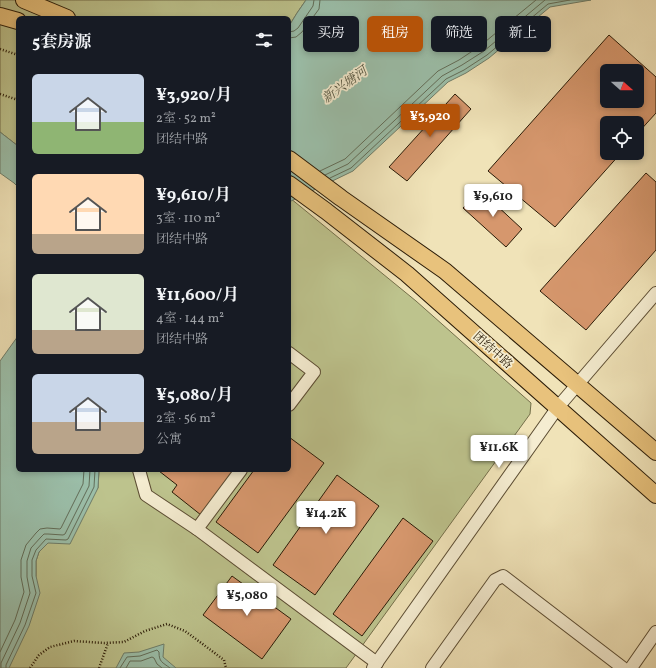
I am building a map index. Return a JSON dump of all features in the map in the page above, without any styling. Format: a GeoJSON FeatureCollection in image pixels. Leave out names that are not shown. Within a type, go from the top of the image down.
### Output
{"type":"FeatureCollection","features":[{"type":"Feature","properties":{"kind":"main road"},"geometry":{"type":"LineString","coordinates":[[24,0],[62,16]]}},
{"type":"Feature","properties":{"kind":"main road"},"geometry":{"type":"LineString","coordinates":[[0,16],[16,20]]}},
{"type":"Feature","properties":{"kind":"main road"},"geometry":{"type":"LineString","coordinates":[[291,160],[445,271],[656,452]]}},
{"type":"Feature","properties":{"kind":"main road","name":"团结中路"},"geometry":{"type":"LineString","coordinates":[[291,185],[407,274],[656,494]]}},
{"type":"Feature","properties":{"kind":"street"},"geometry":{"type":"LineString","coordinates":[[140,472],[146,495],[197,529],[375,666],[558,407],[656,293]]}},
{"type":"Feature","properties":{"kind":"street"},"geometry":{"type":"LineString","coordinates":[[291,355],[314,372],[291,402]]}},
{"type":"Feature","properties":{"kind":"street"},"geometry":{"type":"LineString","coordinates":[[197,529],[240,472]]}},
{"type":"Feature","properties":{"kind":"street"},"geometry":{"type":"LineString","coordinates":[[432,668],[495,580],[503,576],[623,668]]}},
{"type":"Feature","properties":{"kind":"street"},"geometry":{"type":"LineString","coordinates":[[630,668],[656,632]]}},
{"type":"Feature","properties":{"kind":"path"},"geometry":{"type":"LineString","coordinates":[[0,48],[16,54]]}},
{"type":"Feature","properties":{"kind":"path"},"geometry":{"type":"LineString","coordinates":[[0,94],[16,99]]}},
{"type":"Feature","properties":{"kind":"path"},"geometry":{"type":"LineString","coordinates":[[30,668],[39,655],[50,647],[74,641],[108,643],[124,642],[145,631],[167,624],[185,631],[208,648],[224,660],[226,668]]}},
{"type":"Feature","properties":{"kind":"path"},"geometry":{"type":"LineString","coordinates":[[99,668],[108,643]]}},
{"type":"Feature","properties":{"kind":"shaded area"},"geometry":{"type":"Polygon","coordinates":[[[0,0],[306,0],[291,23],[291,16],[16,16],[16,144],[0,132],[0,0]]]}},
{"type":"Feature","properties":{"kind":"shaded area"},"geometry":{"type":"Polygon","coordinates":[[[291,199],[416,301],[531,403],[530,414],[346,668],[7,668],[36,576],[36,561],[39,552],[98,488],[99,472],[291,472],[291,199]]]}},
{"type":"Feature","properties":{"kind":"water","name":"新兴塘河"},"geometry":{"type":"Polygon","coordinates":[[[306,0],[591,0],[550,7],[539,16],[495,16],[496,52],[466,73],[448,82],[353,171],[291,201],[291,23],[306,0]]]}},
{"type":"Feature","properties":{"kind":"water"},"geometry":{"type":"Polygon","coordinates":[[[0,132],[16,144],[16,185],[0,173],[0,132]]]}},
{"type":"Feature","properties":{"kind":"water"},"geometry":{"type":"Polygon","coordinates":[[[16,339],[16,472],[99,472],[98,488],[70,544],[48,543],[39,552],[36,561],[36,576],[40,593],[29,626],[9,668],[0,668],[0,361],[16,339]]]}},
{"type":"Feature","properties":{"kind":"water"},"geometry":{"type":"Polygon","coordinates":[[[164,644],[163,657],[176,668],[116,668],[124,653],[139,652],[164,644]]]}},
{"type":"Feature","properties":{"kind":"building"},"geometry":{"type":"Polygon","coordinates":[[[609,35],[641,64],[600,64],[600,108],[644,108],[644,66],[656,77],[656,113],[644,126],[644,116],[600,116],[600,160],[615,160],[555,227],[488,171],[609,35]]]}},
{"type":"Feature","properties":{"kind":"building"},"geometry":{"type":"Polygon","coordinates":[[[455,94],[471,109],[407,181],[389,167],[455,94]]]}},
{"type":"Feature","properties":{"kind":"building"},"geometry":{"type":"Polygon","coordinates":[[[646,173],[656,182],[656,250],[586,330],[540,291],[646,173]]]}},
{"type":"Feature","properties":{"kind":"building"},"geometry":{"type":"Polygon","coordinates":[[[480,190],[522,229],[506,247],[463,208],[480,190]]]}},
{"type":"Feature","properties":{"kind":"building"},"geometry":{"type":"Polygon","coordinates":[[[291,438],[324,463],[258,553],[216,522],[253,472],[291,472],[291,438]]]}},
{"type":"Feature","properties":{"kind":"building"},"geometry":{"type":"Polygon","coordinates":[[[160,472],[233,472],[201,515],[172,492],[177,485],[160,472]]]}},
{"type":"Feature","properties":{"kind":"building"},"geometry":{"type":"Polygon","coordinates":[[[337,475],[379,506],[315,595],[273,565],[337,475]]]}},
{"type":"Feature","properties":{"kind":"building"},"geometry":{"type":"Polygon","coordinates":[[[403,518],[433,541],[362,636],[333,614],[403,518]]]}},
{"type":"Feature","properties":{"kind":"building"},"geometry":{"type":"Polygon","coordinates":[[[232,576],[291,619],[262,659],[203,615],[232,576]]]}}]}
